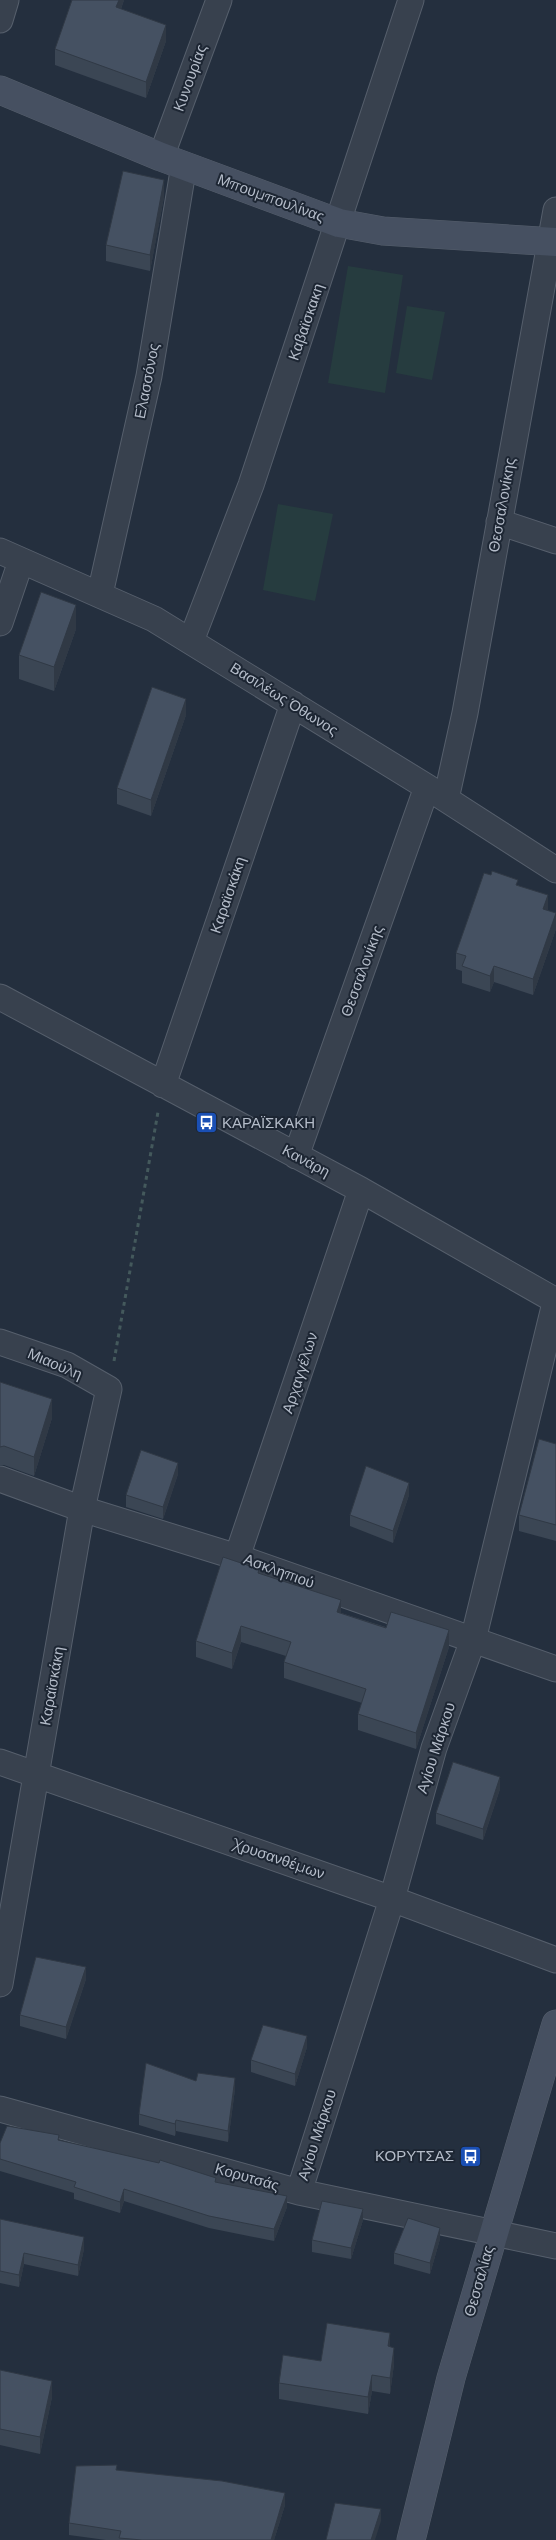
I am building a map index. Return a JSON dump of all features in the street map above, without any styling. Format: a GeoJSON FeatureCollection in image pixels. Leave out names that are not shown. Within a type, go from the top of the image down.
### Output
{"type":"FeatureCollection","features":[{"type":"Feature","properties":{"kind":"street"},"geometry":{"type":"LineString","coordinates":[[0,20],[6,0]]}},
{"type":"Feature","properties":{"kind":"street","name":"Κυνουρίας"},"geometry":{"type":"LineString","coordinates":[[173,161],[220,0]]}},
{"type":"Feature","properties":{"kind":"street","name":"Καβαϊσκακη"},"geometry":{"type":"LineString","coordinates":[[191,641],[251,485],[411,0]]}},
{"type":"Feature","properties":{"kind":"street","name":"Μπουμπουλίνας"},"geometry":{"type":"LineString","coordinates":[[0,90],[173,161],[339,223],[383,231],[554,242]]}},
{"type":"Feature","properties":{"kind":"street","name":"Ελασσόνος"},"geometry":{"type":"LineString","coordinates":[[100,594],[149,376],[173,161]]}},
{"type":"Feature","properties":{"kind":"street","name":"Θεσσαλονίκης"},"geometry":{"type":"LineString","coordinates":[[296,1156],[465,713],[499,522],[554,242],[556,210]]}},
{"type":"Feature","properties":{"kind":"street"},"geometry":{"type":"LineString","coordinates":[[499,522],[556,541]]}},
{"type":"Feature","properties":{"kind":"street"},"geometry":{"type":"LineString","coordinates":[[0,623],[11,556]]}},
{"type":"Feature","properties":{"kind":"street","name":"Βασιλέως Όθωνος"},"geometry":{"type":"LineString","coordinates":[[11,556],[154,619],[436,793],[556,870]]}},
{"type":"Feature","properties":{"kind":"street","name":"Καραϊσκάκη"},"geometry":{"type":"LineString","coordinates":[[163,1086],[293,704]]}},
{"type":"Feature","properties":{"kind":"street","name":"Κανάρη"},"geometry":{"type":"LineString","coordinates":[[0,997],[163,1086],[361,1190],[556,1300]]}},
{"type":"Feature","properties":{"kind":"street","name":"Αρχαγγέλων"},"geometry":{"type":"LineString","coordinates":[[237,1557],[361,1190]]}},
{"type":"Feature","properties":{"kind":"street","name":"Αγίου Μάρκου"},"geometry":{"type":"LineString","coordinates":[[299,2192],[392,1898],[434,1748],[473,1640],[556,1300]]}},
{"type":"Feature","properties":{"kind":"street","name":"Μιαούλη"},"geometry":{"type":"LineString","coordinates":[[0,1342],[67,1366],[109,1389]]}},
{"type":"Feature","properties":{"kind":"street","name":"Καραϊσκάκη"},"geometry":{"type":"LineString","coordinates":[[0,1984],[38,1774],[82,1509],[109,1389]]}},
{"type":"Feature","properties":{"kind":"street","name":"Ασκληπιού"},"geometry":{"type":"LineString","coordinates":[[0,1479],[82,1509],[237,1557],[556,1669]]}},
{"type":"Feature","properties":{"kind":"street","name":"Χρυσανθέμων"},"geometry":{"type":"LineString","coordinates":[[0,1762],[392,1898],[556,1960]]}},
{"type":"Feature","properties":{"kind":"street","name":"Θεσσαλίας"},"geometry":{"type":"LineString","coordinates":[[411,2540],[436,2434],[493,2233],[556,2024]]}},
{"type":"Feature","properties":{"kind":"street","name":"Κορυτσάς"},"geometry":{"type":"LineString","coordinates":[[0,2109],[299,2192],[556,2246]]}},
{"type":"Feature","properties":{"kind":"path"},"geometry":{"type":"LineString","coordinates":[[109,1389],[163,1086]]}},
{"type":"Feature","properties":{"kind":"green space"},"geometry":{"type":"Polygon","coordinates":[[[348,266],[403,275],[385,393],[328,383],[348,266]]]}},
{"type":"Feature","properties":{"kind":"green space"},"geometry":{"type":"Polygon","coordinates":[[[407,306],[445,312],[432,380],[396,373],[407,306]]]}},
{"type":"Feature","properties":{"kind":"green space"},"geometry":{"type":"Polygon","coordinates":[[[278,504],[333,514],[315,601],[263,590],[278,504]]]}},
{"type":"Feature","properties":{"kind":"building"},"geometry":{"type":"Polygon","coordinates":[[[72,0],[119,0],[116,7],[166,25],[146,82],[55,49],[72,0]]]}},
{"type":"Feature","properties":{"kind":"building"},"geometry":{"type":"Polygon","coordinates":[[[123,171],[164,180],[150,255],[106,245],[123,171]]]}},
{"type":"Feature","properties":{"kind":"building"},"geometry":{"type":"Polygon","coordinates":[[[41,592],[76,605],[54,667],[19,655],[41,592]]]}},
{"type":"Feature","properties":{"kind":"building"},"geometry":{"type":"Polygon","coordinates":[[[152,687],[186,699],[151,800],[117,788],[152,687]]]}},
{"type":"Feature","properties":{"kind":"building"},"geometry":{"type":"Polygon","coordinates":[[[492,871],[518,880],[516,885],[548,895],[543,909],[556,913],[533,979],[494,966],[490,976],[462,966],[466,956],[456,953],[484,873],[491,875],[492,871]]]}},
{"type":"Feature","properties":{"kind":"building"},"geometry":{"type":"Polygon","coordinates":[[[0,1382],[52,1399],[34,1457],[4,1446],[0,1447],[0,1382]]]}},
{"type":"Feature","properties":{"kind":"building"},"geometry":{"type":"Polygon","coordinates":[[[539,1439],[556,1444],[556,1525],[519,1515],[539,1439]]]}},
{"type":"Feature","properties":{"kind":"building"},"geometry":{"type":"Polygon","coordinates":[[[141,1450],[178,1463],[163,1507],[126,1495],[141,1450]]]}},
{"type":"Feature","properties":{"kind":"building"},"geometry":{"type":"Polygon","coordinates":[[[366,1466],[409,1483],[393,1531],[350,1515],[366,1466]]]}},
{"type":"Feature","properties":{"kind":"building"},"geometry":{"type":"Polygon","coordinates":[[[223,1557],[259,1569],[258,1573],[341,1600],[337,1612],[386,1628],[391,1612],[449,1630],[416,1733],[358,1714],[366,1689],[284,1662],[291,1642],[241,1626],[232,1653],[196,1641],[223,1557]]]}},
{"type":"Feature","properties":{"kind":"building"},"geometry":{"type":"Polygon","coordinates":[[[453,1762],[500,1777],[483,1829],[436,1813],[453,1762]]]}},
{"type":"Feature","properties":{"kind":"building"},"geometry":{"type":"Polygon","coordinates":[[[36,1957],[86,1967],[66,2027],[20,2015],[36,1957]]]}},
{"type":"Feature","properties":{"kind":"building"},"geometry":{"type":"Polygon","coordinates":[[[263,2025],[307,2036],[295,2074],[251,2060],[263,2025]]]}},
{"type":"Feature","properties":{"kind":"building"},"geometry":{"type":"Polygon","coordinates":[[[146,2063],[196,2081],[198,2073],[235,2078],[228,2131],[176,2120],[175,2124],[139,2114],[146,2063]]]}},
{"type":"Feature","properties":{"kind":"building"},"geometry":{"type":"Polygon","coordinates":[[[7,2126],[59,2135],[58,2140],[159,2163],[160,2160],[216,2178],[215,2182],[287,2196],[274,2229],[209,2216],[124,2189],[120,2202],[74,2187],[76,2182],[0,2159],[0,2143],[7,2126]]]}},
{"type":"Feature","properties":{"kind":"building"},"geometry":{"type":"Polygon","coordinates":[[[322,2201],[363,2209],[351,2248],[312,2240],[322,2201]]]}},
{"type":"Feature","properties":{"kind":"building"},"geometry":{"type":"Polygon","coordinates":[[[408,2218],[440,2228],[430,2263],[394,2253],[408,2218]]]}},
{"type":"Feature","properties":{"kind":"building"},"geometry":{"type":"Polygon","coordinates":[[[0,2219],[84,2237],[78,2265],[24,2253],[19,2275],[0,2271],[0,2219]]]}},
{"type":"Feature","properties":{"kind":"building"},"geometry":{"type":"Polygon","coordinates":[[[327,2323],[390,2333],[388,2346],[394,2348],[390,2378],[372,2375],[368,2397],[279,2383],[283,2355],[321,2361],[327,2323]]]}},
{"type":"Feature","properties":{"kind":"building"},"geometry":{"type":"Polygon","coordinates":[[[0,2370],[52,2381],[40,2437],[0,2429],[0,2370]]]}},
{"type":"Feature","properties":{"kind":"building"},"geometry":{"type":"Polygon","coordinates":[[[117,2465],[116,2470],[222,2481],[285,2493],[271,2540],[142,2540],[119,2538],[121,2531],[69,2523],[76,2466],[117,2465]]]}},
{"type":"Feature","properties":{"kind":"building"},"geometry":{"type":"Polygon","coordinates":[[[335,2503],[381,2509],[371,2540],[326,2540],[335,2503]]]}},
{"type":"Feature","properties":{"kind":"place","name":"ΚΑΡΑΪΣΚΑΚΗ"},"geometry":{"type":"Point","coordinates":[206,1123]}},
{"type":"Feature","properties":{"kind":"place","name":"ΚΟΡΥΤΣΑΣ"},"geometry":{"type":"Point","coordinates":[470,2156]}}]}
